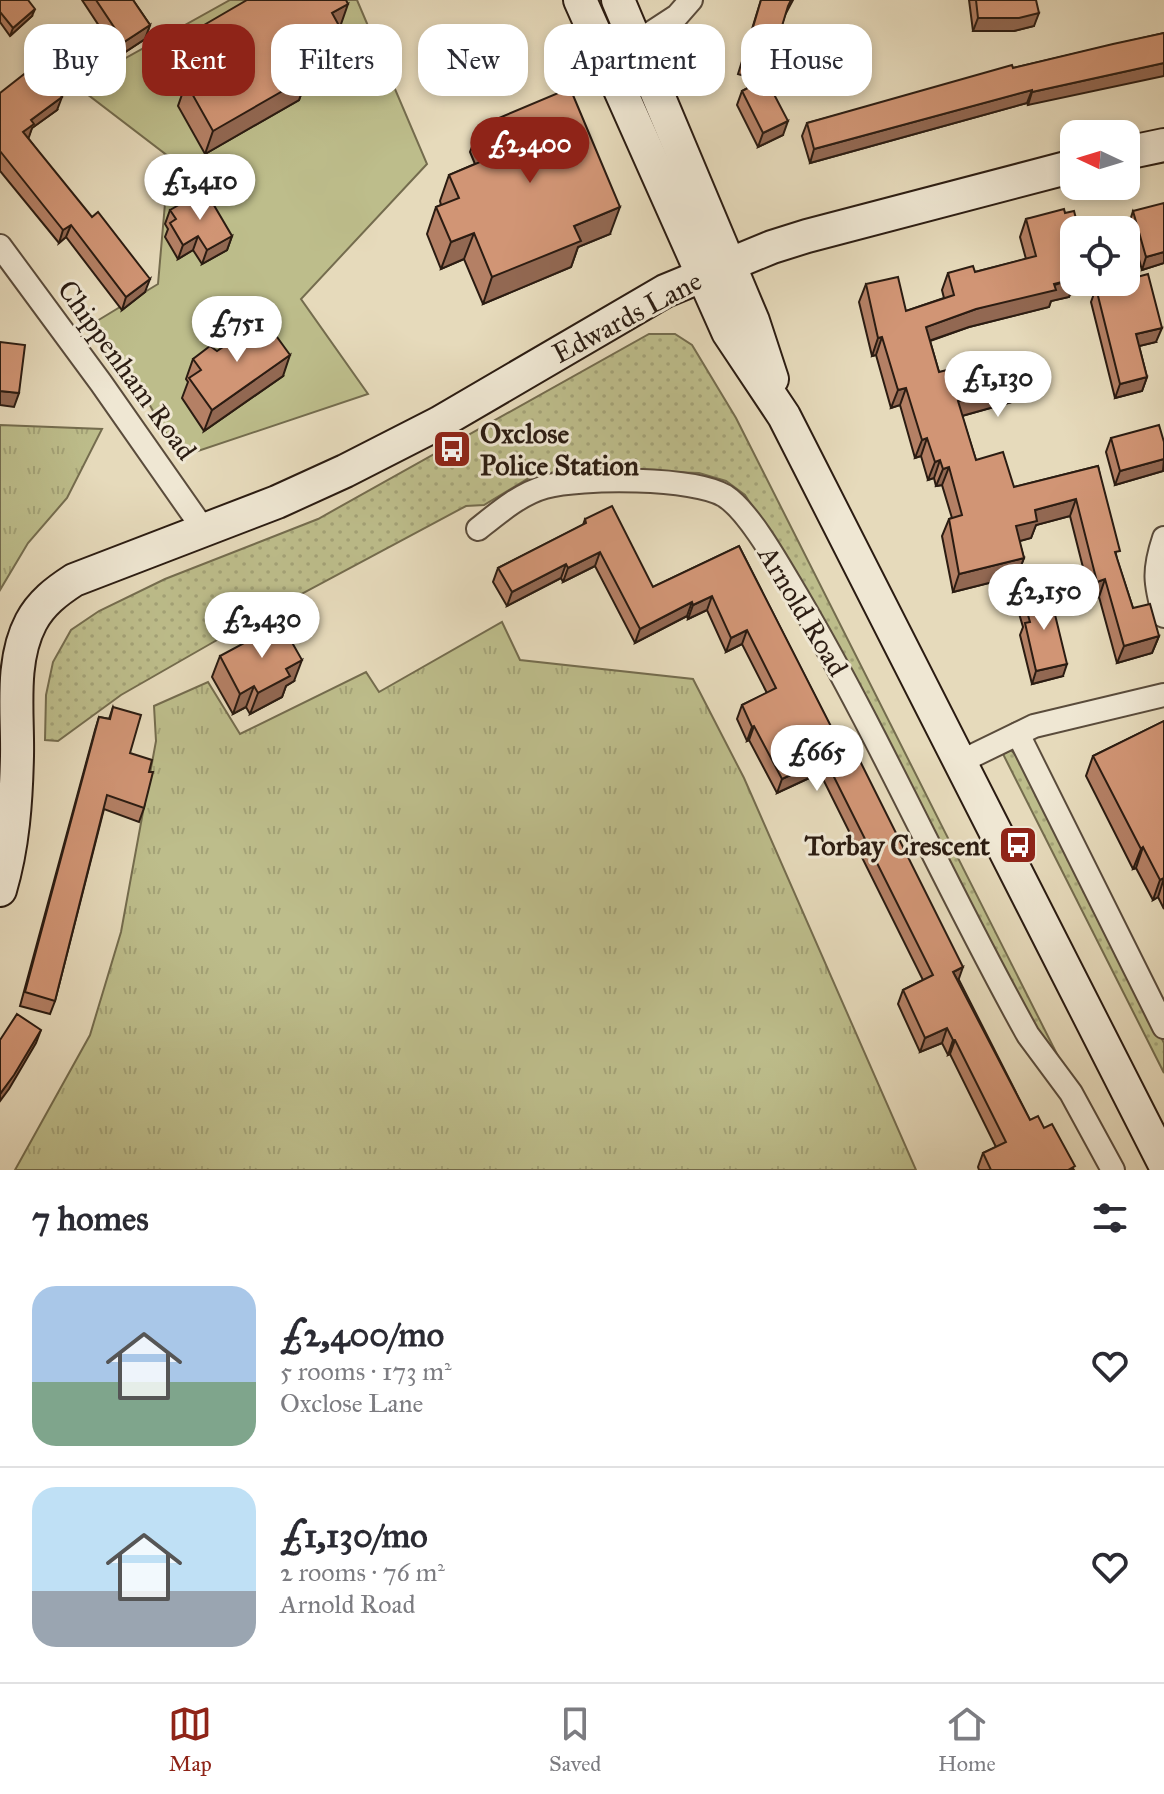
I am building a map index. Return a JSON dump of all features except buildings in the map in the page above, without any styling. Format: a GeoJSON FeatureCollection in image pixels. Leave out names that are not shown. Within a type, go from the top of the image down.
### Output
{"type":"FeatureCollection","features":[{"type":"Feature","properties":{"kind":"main road"},"geometry":{"type":"LineString","coordinates":[[580,0],[591,24]]}},
{"type":"Feature","properties":{"kind":"main road"},"geometry":{"type":"LineString","coordinates":[[618,0],[627,24]]}},
{"type":"Feature","properties":{"kind":"main road"},"geometry":{"type":"LineString","coordinates":[[625,96],[716,270]]}},
{"type":"Feature","properties":{"kind":"main road"},"geometry":{"type":"LineString","coordinates":[[654,96],[716,270],[728,332],[784,416],[1164,1163]]}},
{"type":"Feature","properties":{"kind":"main road"},"geometry":{"type":"LineString","coordinates":[[1140,150],[1164,145]]}},
{"type":"Feature","properties":{"kind":"main road","name":"Edwards Lane"},"geometry":{"type":"LineString","coordinates":[[0,890],[14,825],[19,662],[24,639],[31,622],[55,593],[74,580],[277,502],[439,423],[665,291],[795,239],[1060,170]]}},
{"type":"Feature","properties":{"kind":"street"},"geometry":{"type":"LineString","coordinates":[[665,24],[677,16],[691,0]]}},
{"type":"Feature","properties":{"kind":"street","name":"Chippenham Road"},"geometry":{"type":"LineString","coordinates":[[0,246],[204,530]]}},
{"type":"Feature","properties":{"kind":"street","name":"Arnold Road"},"geometry":{"type":"LineString","coordinates":[[478,529],[523,497],[543,488],[569,483],[695,484],[726,497],[739,508],[775,559],[837,667],[1028,1035],[1071,1093],[1113,1170]]}},
{"type":"Feature","properties":{"kind":"street"},"geometry":{"type":"LineString","coordinates":[[1164,538],[1156,564],[1157,588],[1164,616]]}},
{"type":"Feature","properties":{"kind":"street"},"geometry":{"type":"LineString","coordinates":[[960,762],[1034,726],[1164,695]]}},
{"type":"Feature","properties":{"kind":"street"},"geometry":{"type":"LineString","coordinates":[[1018,734],[1164,1027]]}},
{"type":"Feature","properties":{"kind":"green space"},"geometry":{"type":"Polygon","coordinates":[[[230,0],[357,0],[367,24],[271,24],[271,96],[398,96],[427,164],[301,299],[368,394],[180,457],[145,397],[92,324],[158,284],[166,192],[194,176],[90,96],[126,96],[126,58],[142,49],[142,96],[255,96],[255,24],[187,24],[230,0]]]}},
{"type":"Feature","properties":{"kind":"green space"},"geometry":{"type":"Polygon","coordinates":[[[649,334],[675,334],[692,345],[736,418],[1067,1074],[1032,1027],[817,609],[745,495],[726,481],[699,473],[567,469],[529,478],[484,505],[466,506],[238,628],[121,695],[58,741],[45,740],[46,695],[53,662],[71,630],[99,611],[165,579],[318,519],[649,334]]]}},
{"type":"Feature","properties":{"kind":"green space"},"geometry":{"type":"Polygon","coordinates":[[[0,425],[102,429],[67,498],[28,543],[0,590],[0,425]]]}},
{"type":"Feature","properties":{"kind":"green space"},"geometry":{"type":"Polygon","coordinates":[[[502,622],[520,660],[693,679],[744,778],[916,1170],[15,1170],[90,1035],[121,932],[156,741],[154,706],[208,682],[240,734],[366,672],[379,692],[502,622]]]}},
{"type":"Feature","properties":{"kind":"green space"},"geometry":{"type":"Polygon","coordinates":[[[1011,750],[1025,766],[1164,1043],[1164,1073],[1003,754],[1011,750]]]}},
{"type":"Feature","properties":{"kind":"place","name":"Oxclose Police Station"},"geometry":{"type":"Point","coordinates":[452,449]}},
{"type":"Feature","properties":{"kind":"place","name":"Torbay Crescent"},"geometry":{"type":"Point","coordinates":[1018,845]}}]}
